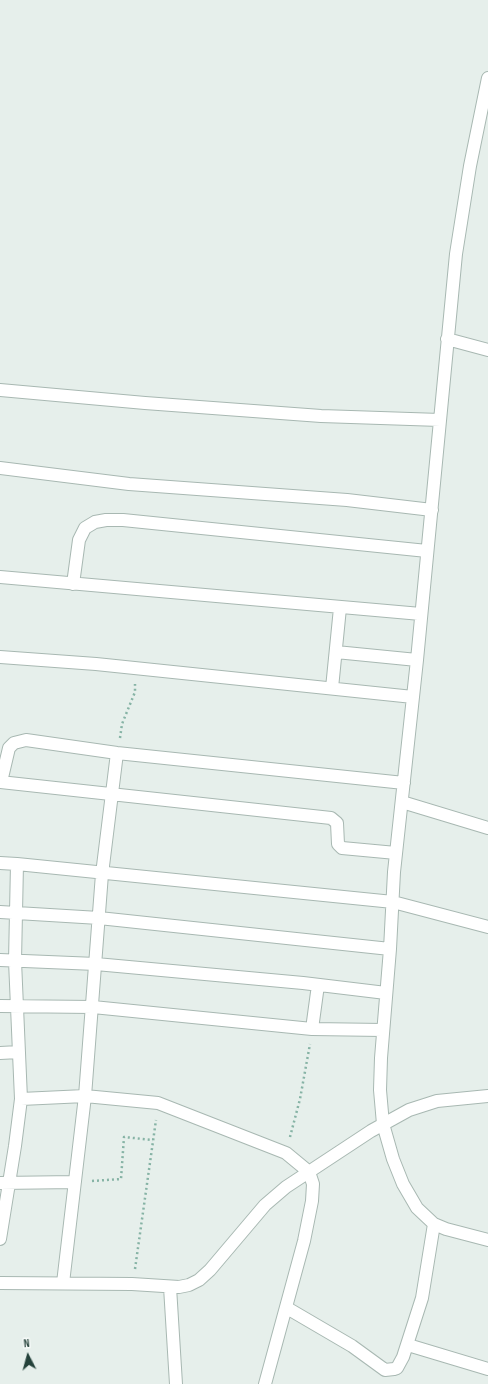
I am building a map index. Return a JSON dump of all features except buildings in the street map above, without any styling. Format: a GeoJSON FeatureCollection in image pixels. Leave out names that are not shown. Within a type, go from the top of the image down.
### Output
{"type":"FeatureCollection","features":[{"type":"Feature","properties":{"kind":"street"},"geometry":{"type":"LineString","coordinates":[[488,78],[461,216],[447,339],[432,510],[396,853],[380,1090],[383,1124],[393,1159],[403,1184],[417,1208],[434,1224],[446,1230],[488,1240]]}},
{"type":"Feature","properties":{"kind":"street"},"geometry":{"type":"LineString","coordinates":[[447,339],[488,350]]}},
{"type":"Feature","properties":{"kind":"street"},"geometry":{"type":"LineString","coordinates":[[0,390],[41,395],[321,416],[440,420]]}},
{"type":"Feature","properties":{"kind":"street"},"geometry":{"type":"LineString","coordinates":[[0,468],[129,484],[347,500],[432,510]]}},
{"type":"Feature","properties":{"kind":"street"},"geometry":{"type":"LineString","coordinates":[[73,584],[79,540],[85,528],[95,522],[106,520],[123,520],[427,551]]}},
{"type":"Feature","properties":{"kind":"street"},"geometry":{"type":"LineString","coordinates":[[0,577],[421,614]]}},
{"type":"Feature","properties":{"kind":"street"},"geometry":{"type":"LineString","coordinates":[[332,688],[340,608]]}},
{"type":"Feature","properties":{"kind":"street"},"geometry":{"type":"LineString","coordinates":[[336,652],[417,660]]}},
{"type":"Feature","properties":{"kind":"street"},"geometry":{"type":"LineString","coordinates":[[0,657],[136,668],[413,697]]}},
{"type":"Feature","properties":{"kind":"street"},"geometry":{"type":"LineString","coordinates":[[396,853],[342,848],[338,844],[337,823],[330,818],[1,782],[9,748],[14,743],[21,740],[117,753],[404,783]]}},
{"type":"Feature","properties":{"kind":"street"},"geometry":{"type":"LineString","coordinates":[[63,1283],[85,1096],[102,874],[117,753]]}},
{"type":"Feature","properties":{"kind":"street"},"geometry":{"type":"LineString","coordinates":[[402,802],[488,828]]}},
{"type":"Feature","properties":{"kind":"street"},"geometry":{"type":"LineString","coordinates":[[0,863],[393,902],[488,927]]}},
{"type":"Feature","properties":{"kind":"street"},"geometry":{"type":"LineString","coordinates":[[0,1239],[5,1182],[20,1099],[15,961],[17,864]]}},
{"type":"Feature","properties":{"kind":"street"},"geometry":{"type":"LineString","coordinates":[[0,912],[99,918],[390,949]]}},
{"type":"Feature","properties":{"kind":"street"},"geometry":{"type":"LineString","coordinates":[[0,960],[96,964],[386,993]]}},
{"type":"Feature","properties":{"kind":"street"},"geometry":{"type":"LineString","coordinates":[[312,1029],[318,985]]}},
{"type":"Feature","properties":{"kind":"street"},"geometry":{"type":"LineString","coordinates":[[0,1006],[93,1007],[312,1029],[383,1030]]}},
{"type":"Feature","properties":{"kind":"street"},"geometry":{"type":"LineString","coordinates":[[0,1053],[19,1052]]}},
{"type":"Feature","properties":{"kind":"street"},"geometry":{"type":"LineString","coordinates":[[20,1099],[85,1096],[158,1103],[286,1153],[310,1172],[312,1201],[299,1262],[265,1384]]}},
{"type":"Feature","properties":{"kind":"street"},"geometry":{"type":"LineString","coordinates":[[0,1283],[132,1284],[170,1286],[189,1285],[199,1280],[265,1205],[286,1187],[383,1124],[409,1110],[437,1101],[488,1096]]}},
{"type":"Feature","properties":{"kind":"street"},"geometry":{"type":"LineString","coordinates":[[5,1182],[75,1182]]}},
{"type":"Feature","properties":{"kind":"street"},"geometry":{"type":"LineString","coordinates":[[286,1308],[352,1346],[385,1370],[397,1368],[408,1345],[422,1298],[434,1224]]}},
{"type":"Feature","properties":{"kind":"street"},"geometry":{"type":"LineString","coordinates":[[170,1286],[176,1384]]}},
{"type":"Feature","properties":{"kind":"street"},"geometry":{"type":"LineString","coordinates":[[408,1345],[488,1369]]}},
{"type":"Feature","properties":{"kind":"path"},"geometry":{"type":"LineString","coordinates":[[117,753],[122,724],[135,692],[136,668]]}},
{"type":"Feature","properties":{"kind":"path"},"geometry":{"type":"LineString","coordinates":[[286,1153],[300,1099],[312,1029]]}},
{"type":"Feature","properties":{"kind":"path"},"geometry":{"type":"LineString","coordinates":[[132,1284],[158,1103]]}},
{"type":"Feature","properties":{"kind":"path"},"geometry":{"type":"LineString","coordinates":[[75,1182],[121,1179],[124,1137],[153,1140]]}}]}
